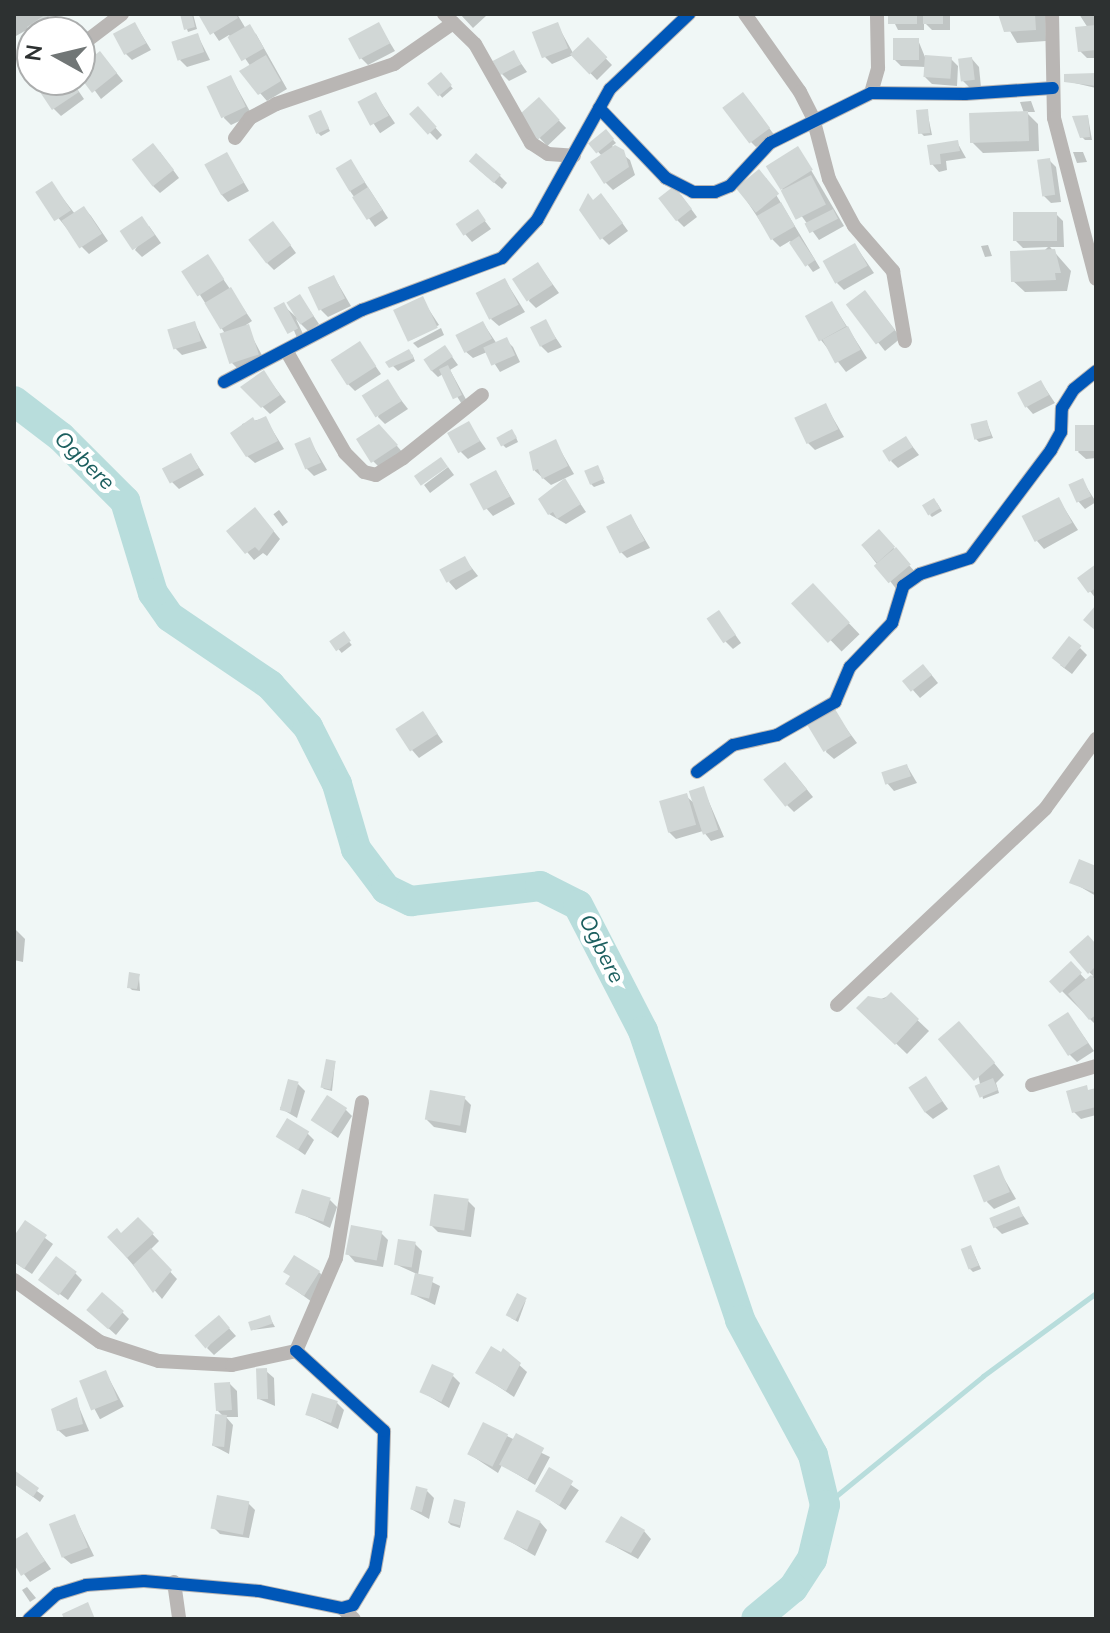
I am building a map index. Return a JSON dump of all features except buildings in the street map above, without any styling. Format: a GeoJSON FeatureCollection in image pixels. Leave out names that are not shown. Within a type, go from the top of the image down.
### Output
{"type":"FeatureCollection","features":[{"type":"Feature","properties":{"kind":"street"},"geometry":{"type":"LineString","coordinates":[[96,34],[122,14]]}},
{"type":"Feature","properties":{"kind":"street"},"geometry":{"type":"LineString","coordinates":[[224,382],[287,352],[362,310],[502,258],[537,220],[610,89],[689,14]]}},
{"type":"Feature","properties":{"kind":"street"},"geometry":{"type":"LineString","coordinates":[[745,14],[780,59],[813,118],[829,179],[854,226],[893,271],[905,341]]}},
{"type":"Feature","properties":{"kind":"street"},"geometry":{"type":"LineString","coordinates":[[871,93],[878,68],[877,14]]}},
{"type":"Feature","properties":{"kind":"street"},"geometry":{"type":"LineString","coordinates":[[1052,14],[1054,118],[1070,191],[1096,279]]}},
{"type":"Feature","properties":{"kind":"street"},"geometry":{"type":"LineString","coordinates":[[235,138],[250,118],[276,104],[394,64],[449,18],[475,44],[531,143],[561,158],[574,156]]}},
{"type":"Feature","properties":{"kind":"street"},"geometry":{"type":"LineString","coordinates":[[599,108],[666,178],[693,192],[730,186],[770,143],[813,118],[871,93],[965,94],[1053,88]]}},
{"type":"Feature","properties":{"kind":"street"},"geometry":{"type":"LineString","coordinates":[[287,352],[345,453],[364,472],[376,475],[403,458],[482,395]]}},
{"type":"Feature","properties":{"kind":"street"},"geometry":{"type":"LineString","coordinates":[[697,772],[733,745],[777,735],[835,702],[850,667],[892,623],[903,586],[920,574],[970,558],[1051,450],[1061,432],[1062,408],[1074,389],[1096,371]]}},
{"type":"Feature","properties":{"kind":"street"},"geometry":{"type":"LineString","coordinates":[[837,1005],[1045,809],[1096,739]]}},
{"type":"Feature","properties":{"kind":"street"},"geometry":{"type":"LineString","coordinates":[[1032,1085],[1096,1066]]}},
{"type":"Feature","properties":{"kind":"street"},"geometry":{"type":"LineString","coordinates":[[296,1351],[336,1258],[362,1102]]}},
{"type":"Feature","properties":{"kind":"street"},"geometry":{"type":"LineString","coordinates":[[14,1280],[100,1342],[159,1361],[232,1365],[296,1351]]}},
{"type":"Feature","properties":{"kind":"street"},"geometry":{"type":"LineString","coordinates":[[29,1619],[57,1594],[86,1585],[174,1582],[259,1591],[342,1608],[353,1605],[375,1569],[384,1494],[384,1431],[296,1351]]}},
{"type":"Feature","properties":{"kind":"street"},"geometry":{"type":"LineString","coordinates":[[174,1582],[179,1619]]}},
{"type":"Feature","properties":{"kind":"street"},"geometry":{"type":"LineString","coordinates":[[342,1608],[354,1619]]}},
{"type":"Feature","properties":{"kind":"waterway","name":"Ogbere"},"geometry":{"type":"LineString","coordinates":[[14,401],[61,437],[125,501],[153,593],[170,617],[270,685],[308,727],[337,784],[356,849],[386,889],[411,901],[540,886],[578,905],[643,1031],[740,1320],[813,1455],[825,1505],[812,1559],[793,1588],[756,1619]]}},
{"type":"Feature","properties":{"kind":"waterway"},"geometry":{"type":"LineString","coordinates":[[825,1505],[983,1376],[1096,1293]]}},
{"type":"Feature","properties":{"kind":"cycle path"},"geometry":{"type":"LineString","coordinates":[[224,382],[362,310],[502,258],[537,220],[610,89],[689,14]]}},
{"type":"Feature","properties":{"kind":"cycle path"},"geometry":{"type":"LineString","coordinates":[[599,108],[666,178],[693,192],[715,192],[730,186],[770,143],[871,93],[965,94],[1053,88]]}},
{"type":"Feature","properties":{"kind":"cycle path"},"geometry":{"type":"LineString","coordinates":[[697,772],[733,745],[777,735],[835,702],[850,667],[892,623],[903,586],[920,574],[970,558],[1051,450],[1061,432],[1062,408],[1074,389],[1096,371]]}},
{"type":"Feature","properties":{"kind":"cycle path"},"geometry":{"type":"LineString","coordinates":[[29,1619],[57,1594],[86,1585],[144,1581],[259,1591],[342,1608],[353,1605],[375,1569],[381,1535],[384,1431],[296,1351]]}}]}
